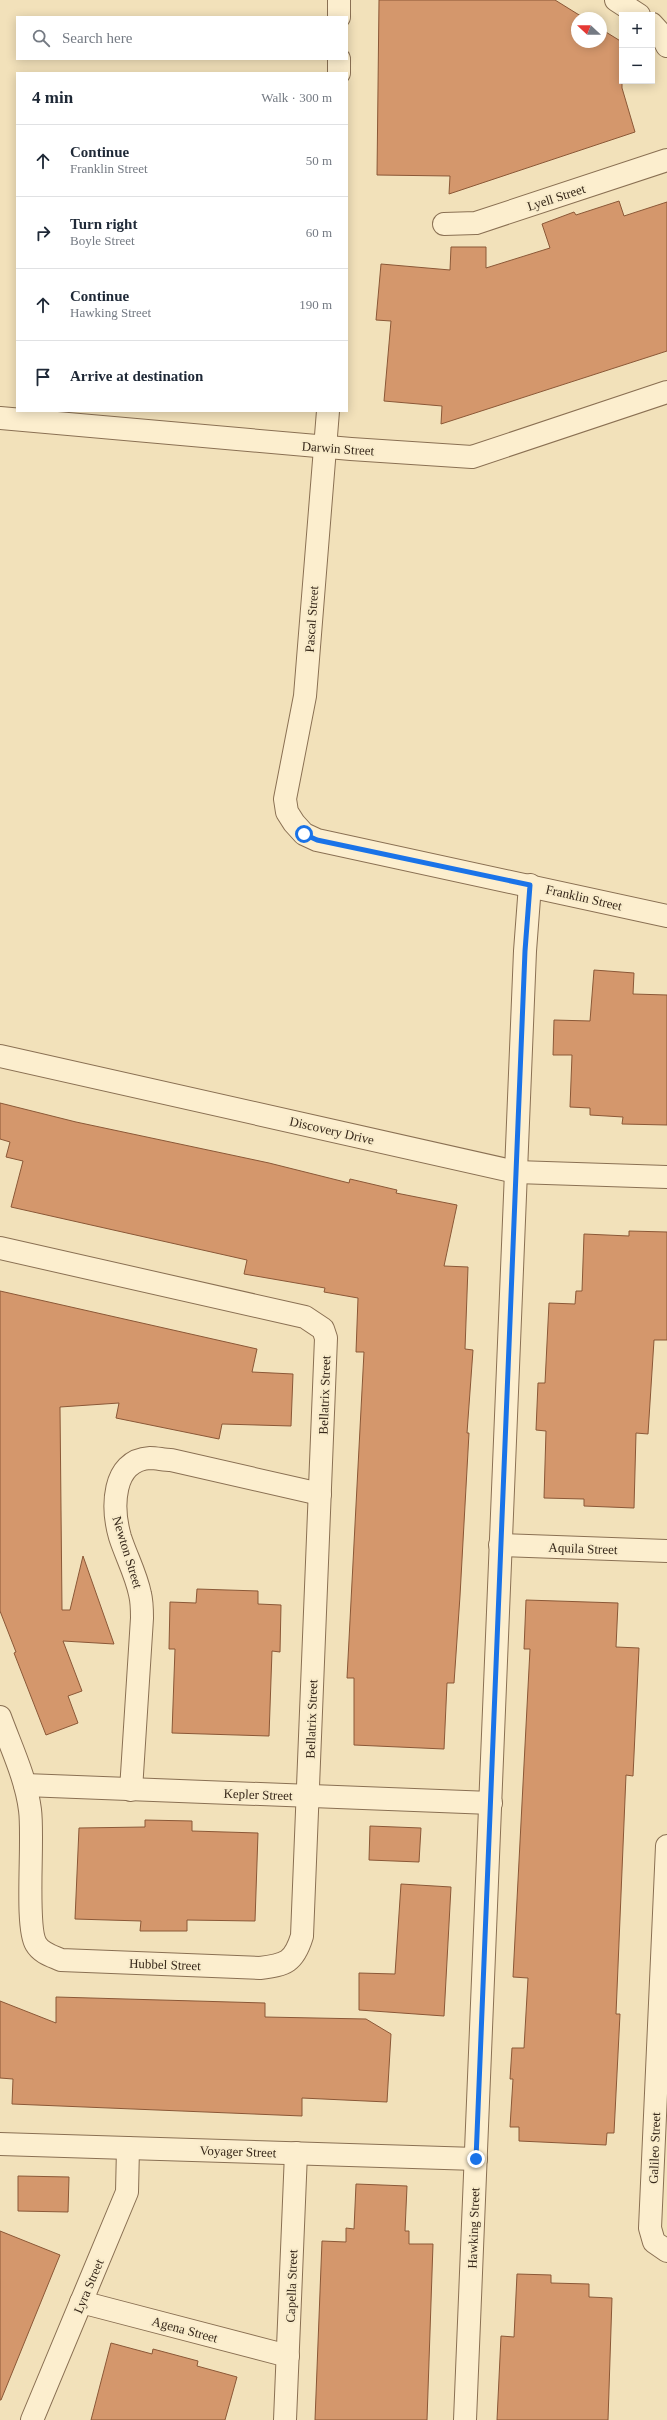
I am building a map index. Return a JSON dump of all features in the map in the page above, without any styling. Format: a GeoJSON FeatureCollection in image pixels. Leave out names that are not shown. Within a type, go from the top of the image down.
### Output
{"type":"FeatureCollection","features":[{"type":"Feature","properties":{"kind":"street"},"geometry":{"type":"LineString","coordinates":[[339,0],[339,16]]}},
{"type":"Feature","properties":{"kind":"street"},"geometry":{"type":"LineString","coordinates":[[616,0],[634,12]]}},
{"type":"Feature","properties":{"kind":"street"},"geometry":{"type":"LineString","coordinates":[[655,27],[661,34],[667,46]]}},
{"type":"Feature","properties":{"kind":"street"},"geometry":{"type":"LineString","coordinates":[[339,60],[340,72]]}},
{"type":"Feature","properties":{"kind":"street","name":"Lyell Street"},"geometry":{"type":"LineString","coordinates":[[444,224],[476,223],[667,160]]}},
{"type":"Feature","properties":{"kind":"street","name":"Darwin Street"},"geometry":{"type":"LineString","coordinates":[[0,418],[325,447],[472,457],[667,392]]}},
{"type":"Feature","properties":{"kind":"street","name":"Pascal Street"},"geometry":{"type":"LineString","coordinates":[[294,823],[287,812],[286,786],[305,696],[328,412]]}},
{"type":"Feature","properties":{"kind":"street","name":"Franklin Street"},"geometry":{"type":"LineString","coordinates":[[294,823],[304,834],[317,840],[530,885],[667,916]]}},
{"type":"Feature","properties":{"kind":"street","name":"Hawking Street"},"geometry":{"type":"LineString","coordinates":[[465,2420],[491,1803],[500,1545],[530,885]]}},
{"type":"Feature","properties":{"kind":"street","name":"Discovery Drive"},"geometry":{"type":"LineString","coordinates":[[0,1056],[516,1172],[667,1177]]}},
{"type":"Feature","properties":{"kind":"street","name":"Bellatrix Street"},"geometry":{"type":"LineString","coordinates":[[0,1248],[305,1317],[323,1329],[326,1338],[308,1796]]}},
{"type":"Feature","properties":{"kind":"street","name":"Newton Street"},"geometry":{"type":"LineString","coordinates":[[131,1790],[142,1618],[141,1595],[120,1537],[115,1510],[116,1490],[120,1478],[126,1469],[136,1462],[150,1458],[171,1460],[320,1494]]}},
{"type":"Feature","properties":{"kind":"street","name":"Aquila Street"},"geometry":{"type":"LineString","coordinates":[[500,1545],[667,1551]]}},
{"type":"Feature","properties":{"kind":"street"},"geometry":{"type":"LineString","coordinates":[[0,1717],[25,1786]]}},
{"type":"Feature","properties":{"kind":"street","name":"Kepler Street"},"geometry":{"type":"LineString","coordinates":[[25,1786],[491,1803]]}},
{"type":"Feature","properties":{"kind":"street","name":"Hubbel Street"},"geometry":{"type":"LineString","coordinates":[[25,1786],[32,1831],[31,1926],[36,1944],[46,1954],[61,1960],[252,1968],[280,1966],[288,1962],[298,1948],[302,1936],[308,1796]]}},
{"type":"Feature","properties":{"kind":"street","name":"Galileo Street"},"geometry":{"type":"LineString","coordinates":[[667,1846],[662,2078],[650,2228],[654,2242],[667,2250]]}},
{"type":"Feature","properties":{"kind":"street","name":"Voyager Street"},"geometry":{"type":"LineString","coordinates":[[0,2144],[476,2159]]}},
{"type":"Feature","properties":{"kind":"street","name":"Lyra Street"},"geometry":{"type":"LineString","coordinates":[[32,2420],[127,2192],[128,2148]]}},
{"type":"Feature","properties":{"kind":"street","name":"Capella Street"},"geometry":{"type":"LineString","coordinates":[[285,2420],[296,2153]]}},
{"type":"Feature","properties":{"kind":"street","name":"Agena Street"},"geometry":{"type":"LineString","coordinates":[[81,2302],[288,2356]]}},
{"type":"Feature","properties":{"kind":"building"},"geometry":{"type":"Polygon","coordinates":[[[379,0],[555,0],[574,12],[571,12],[571,48],[607,48],[607,33],[619,40],[619,84],[622,84],[635,132],[449,194],[450,176],[377,175],[379,0]]]}},
{"type":"Feature","properties":{"kind":"building"},"geometry":{"type":"Polygon","coordinates":[[[619,201],[624,216],[667,202],[667,351],[441,424],[442,406],[384,401],[391,321],[376,320],[381,264],[450,270],[451,247],[486,247],[486,268],[550,248],[542,224],[574,212],[576,215],[619,201]]]}},
{"type":"Feature","properties":{"kind":"building"},"geometry":{"type":"Polygon","coordinates":[[[594,970],[634,973],[633,994],[667,995],[667,1125],[622,1124],[623,1117],[590,1115],[590,1108],[570,1107],[572,1055],[553,1055],[554,1020],[590,1021],[594,970]]]}},
{"type":"Feature","properties":{"kind":"building"},"geometry":{"type":"Polygon","coordinates":[[[0,1103],[76,1122],[269,1163],[349,1183],[350,1179],[397,1190],[396,1193],[457,1205],[444,1266],[468,1267],[465,1349],[473,1350],[467,1433],[469,1433],[454,1683],[447,1683],[444,1749],[354,1745],[354,1678],[347,1678],[364,1352],[356,1352],[358,1298],[324,1292],[325,1288],[244,1274],[247,1260],[11,1207],[23,1161],[6,1157],[10,1142],[0,1139],[0,1103]]]}},
{"type":"Feature","properties":{"kind":"building"},"geometry":{"type":"Polygon","coordinates":[[[629,1231],[667,1232],[667,1340],[654,1340],[648,1434],[636,1433],[634,1508],[584,1506],[584,1499],[544,1498],[546,1431],[536,1430],[538,1383],[545,1383],[549,1303],[575,1304],[576,1291],[582,1291],[584,1234],[629,1236],[629,1231]]]}},
{"type":"Feature","properties":{"kind":"building"},"geometry":{"type":"Polygon","coordinates":[[[0,1291],[257,1349],[252,1372],[293,1374],[291,1426],[222,1424],[219,1439],[116,1418],[119,1403],[60,1407],[62,1610],[70,1610],[83,1556],[114,1644],[63,1641],[82,1691],[68,1696],[78,1723],[46,1735],[14,1653],[16,1652],[0,1611],[0,1291]]]}},
{"type":"Feature","properties":{"kind":"building"},"geometry":{"type":"Polygon","coordinates":[[[197,1589],[258,1591],[258,1604],[281,1605],[280,1652],[272,1651],[269,1736],[172,1733],[175,1649],[169,1649],[170,1602],[196,1603],[197,1589]]]}},
{"type":"Feature","properties":{"kind":"building"},"geometry":{"type":"Polygon","coordinates":[[[526,1600],[618,1603],[616,1647],[639,1648],[633,1776],[626,1775],[616,2014],[620,2014],[614,2133],[607,2133],[606,2145],[519,2141],[519,2127],[510,2127],[513,2079],[510,2079],[512,2048],[524,2048],[528,1978],[513,1977],[530,1649],[524,1649],[526,1600]]]}},
{"type":"Feature","properties":{"kind":"building"},"geometry":{"type":"Polygon","coordinates":[[[145,1820],[192,1821],[192,1831],[258,1833],[255,1921],[187,1920],[187,1931],[140,1931],[141,1921],[75,1919],[79,1828],[145,1827],[145,1820]]]}},
{"type":"Feature","properties":{"kind":"building"},"geometry":{"type":"Polygon","coordinates":[[[370,1826],[421,1828],[419,1862],[369,1860],[370,1826]]]}},
{"type":"Feature","properties":{"kind":"building"},"geometry":{"type":"Polygon","coordinates":[[[401,1884],[451,1887],[444,2016],[359,2010],[359,1973],[395,1974],[401,1884]]]}},
{"type":"Feature","properties":{"kind":"building"},"geometry":{"type":"Polygon","coordinates":[[[56,1997],[265,2003],[265,2017],[366,2019],[391,2034],[387,2102],[302,2098],[302,2116],[12,2104],[13,2079],[0,2078],[0,2001],[56,2023],[56,1997]]]}},
{"type":"Feature","properties":{"kind":"building"},"geometry":{"type":"Polygon","coordinates":[[[18,2176],[69,2177],[68,2212],[18,2211],[18,2176]]]}},
{"type":"Feature","properties":{"kind":"building"},"geometry":{"type":"Polygon","coordinates":[[[356,2184],[407,2186],[405,2231],[409,2231],[409,2244],[433,2244],[427,2420],[315,2420],[322,2241],[346,2242],[346,2228],[354,2229],[356,2184]]]}},
{"type":"Feature","properties":{"kind":"building"},"geometry":{"type":"Polygon","coordinates":[[[0,2231],[60,2255],[1,2400],[0,2400],[0,2231]]]}},
{"type":"Feature","properties":{"kind":"building"},"geometry":{"type":"Polygon","coordinates":[[[517,2274],[551,2275],[551,2283],[589,2284],[589,2297],[612,2298],[608,2420],[497,2420],[501,2336],[514,2337],[517,2274]]]}},
{"type":"Feature","properties":{"kind":"building"},"geometry":{"type":"Polygon","coordinates":[[[111,2343],[152,2354],[153,2349],[198,2361],[197,2366],[237,2377],[225,2420],[91,2420],[111,2343]]]}},
{"type":"Feature","properties":{"kind":"route"},"geometry":{"type":"LineString","coordinates":[[304,834],[317,840],[530,885],[525,951],[476,2159]]}}]}
